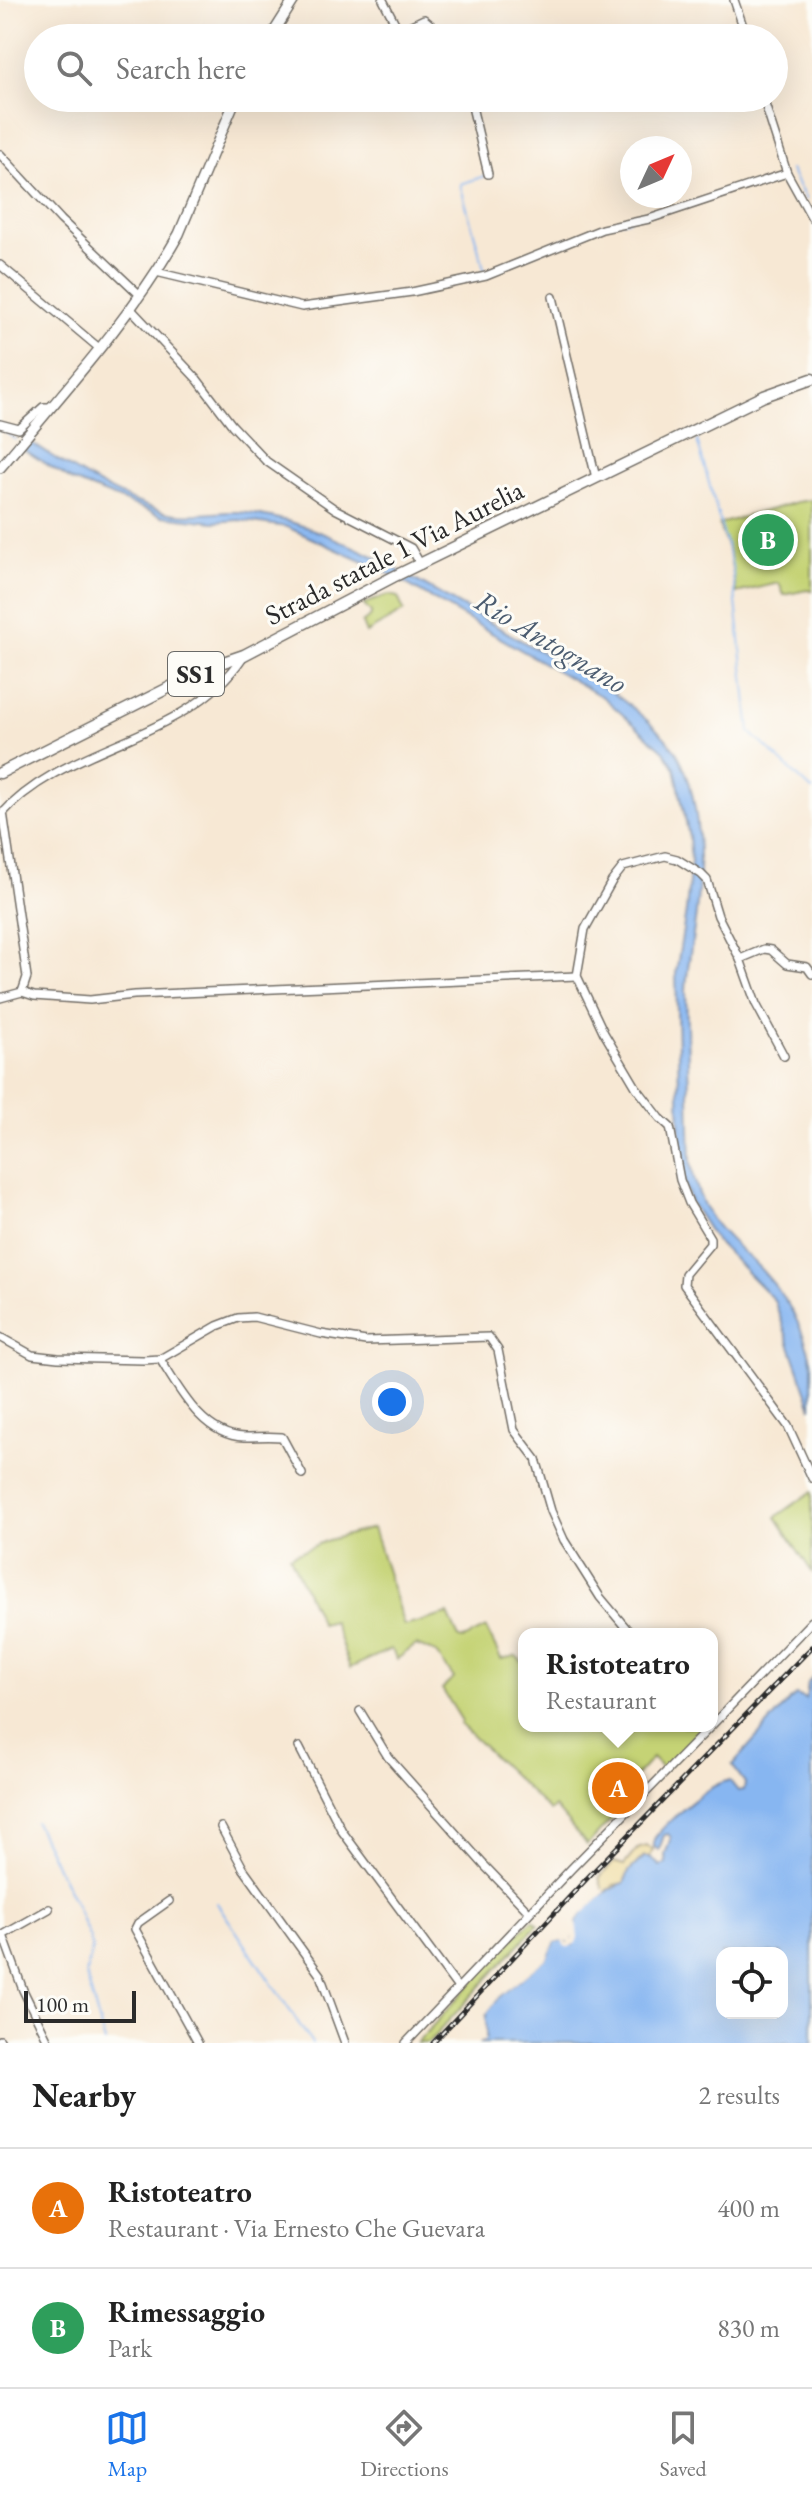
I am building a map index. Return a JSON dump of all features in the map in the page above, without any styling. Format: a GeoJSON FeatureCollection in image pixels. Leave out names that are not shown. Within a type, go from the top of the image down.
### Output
{"type":"FeatureCollection","features":[{"type":"Feature","properties":{"kind":"main road","name":"Strada statale 1 Via Aurelia"},"geometry":{"type":"LineString","coordinates":[[0,773],[764,396],[812,379]]}},
{"type":"Feature","properties":{"kind":"street"},"geometry":{"type":"LineString","coordinates":[[279,24],[294,0]]}},
{"type":"Feature","properties":{"kind":"street"},"geometry":{"type":"LineString","coordinates":[[383,0],[395,24]]}},
{"type":"Feature","properties":{"kind":"street"},"geometry":{"type":"LineString","coordinates":[[742,24],[735,2],[746,0]]}},
{"type":"Feature","properties":{"kind":"street"},"geometry":{"type":"LineString","coordinates":[[0,468],[99,348],[156,272],[179,234],[230,112]]}},
{"type":"Feature","properties":{"kind":"street"},"geometry":{"type":"LineString","coordinates":[[473,112],[488,174]]}},
{"type":"Feature","properties":{"kind":"street"},"geometry":{"type":"LineString","coordinates":[[767,112],[787,173],[812,218]]}},
{"type":"Feature","properties":{"kind":"street"},"geometry":{"type":"LineString","coordinates":[[0,154],[61,220],[140,295]]}},
{"type":"Feature","properties":{"kind":"street"},"geometry":{"type":"LineString","coordinates":[[156,272],[302,307],[412,292],[486,276],[602,229],[663,215],[787,173]]}},
{"type":"Feature","properties":{"kind":"street"},"geometry":{"type":"LineString","coordinates":[[0,265],[99,348]]}},
{"type":"Feature","properties":{"kind":"street"},"geometry":{"type":"LineString","coordinates":[[553,297],[596,478]]}},
{"type":"Feature","properties":{"kind":"street"},"geometry":{"type":"LineString","coordinates":[[130,308],[197,379],[232,425],[266,461],[335,509],[411,548],[418,565]]}},
{"type":"Feature","properties":{"kind":"street"},"geometry":{"type":"LineString","coordinates":[[0,424],[19,429],[43,407],[51,407]]}},
{"type":"Feature","properties":{"kind":"street"},"geometry":{"type":"LineString","coordinates":[[22,992],[27,977],[2,814],[26,792],[53,774],[175,717],[209,693],[244,655]]}},
{"type":"Feature","properties":{"kind":"street"},"geometry":{"type":"LineString","coordinates":[[784,1056],[756,1004],[740,959],[718,916],[707,880],[686,864],[665,856],[623,867],[585,929],[577,976],[604,1033],[636,1087],[670,1127],[680,1180],[689,1203],[710,1238],[710,1244],[685,1274],[684,1285],[788,1426],[812,1478]]}},
{"type":"Feature","properties":{"kind":"street"},"geometry":{"type":"LineString","coordinates":[[740,959],[764,949],[771,950],[781,960],[807,967],[812,974]]}},
{"type":"Feature","properties":{"kind":"street"},"geometry":{"type":"LineString","coordinates":[[0,998],[22,992],[34,996],[90,1000],[134,995],[577,976]]}},
{"type":"Feature","properties":{"kind":"street"},"geometry":{"type":"LineString","coordinates":[[0,1337],[26,1353],[43,1357],[160,1359],[217,1326],[238,1318],[254,1317],[321,1334],[366,1341],[489,1337],[498,1350],[514,1430],[534,1453],[551,1511],[564,1540],[600,1597],[626,1628]]}},
{"type":"Feature","properties":{"kind":"street"},"geometry":{"type":"LineString","coordinates":[[160,1359],[205,1421],[245,1437],[282,1437],[302,1474]]}},
{"type":"Feature","properties":{"kind":"street"},"geometry":{"type":"LineString","coordinates":[[718,1717],[812,1621]]}},
{"type":"Feature","properties":{"kind":"street"},"geometry":{"type":"LineString","coordinates":[[360,1711],[388,1757],[529,1912]]}},
{"type":"Feature","properties":{"kind":"street"},"geometry":{"type":"LineString","coordinates":[[406,2043],[703,1732]]}},
{"type":"Feature","properties":{"kind":"street"},"geometry":{"type":"LineString","coordinates":[[299,1747],[332,1816],[458,1988]]}},
{"type":"Feature","properties":{"kind":"street"},"geometry":{"type":"LineString","coordinates":[[221,1827],[243,1868],[320,1975],[345,2043]]}},
{"type":"Feature","properties":{"kind":"street"},"geometry":{"type":"LineString","coordinates":[[169,1901],[138,1923],[135,1929],[198,2043]]}},
{"type":"Feature","properties":{"kind":"street"},"geometry":{"type":"LineString","coordinates":[[49,1909],[3,1935],[23,1990],[49,2043]]}},
{"type":"Feature","properties":{"kind":"green space"},"geometry":{"type":"Polygon","coordinates":[[[812,500],[812,591],[784,595],[779,583],[736,593],[730,556],[719,524],[812,500]]]}},
{"type":"Feature","properties":{"kind":"green space"},"geometry":{"type":"Polygon","coordinates":[[[389,595],[398,597],[404,611],[366,633],[362,623],[371,613],[363,604],[389,595]]]}},
{"type":"Feature","properties":{"kind":"green space"},"geometry":{"type":"Polygon","coordinates":[[[812,1493],[812,1572],[776,1517],[812,1493]]]}},
{"type":"Feature","properties":{"kind":"green space"},"geometry":{"type":"Polygon","coordinates":[[[373,1528],[404,1626],[448,1614],[459,1638],[464,1639],[486,1628],[501,1659],[518,1658],[518,1732],[701,1732],[664,1770],[652,1758],[616,1798],[624,1806],[587,1845],[555,1807],[550,1811],[460,1724],[462,1721],[442,1689],[454,1678],[436,1653],[416,1645],[397,1659],[391,1649],[350,1668],[333,1621],[321,1624],[290,1556],[328,1540],[373,1528]]]}},
{"type":"Feature","properties":{"kind":"green space"},"geometry":{"type":"Polygon","coordinates":[[[533,1920],[538,1924],[428,2043],[417,2043],[506,1945],[533,1920]]]}},
{"type":"Feature","properties":{"kind":"sand"},"geometry":{"type":"Polygon","coordinates":[[[646,1846],[653,1849],[650,1857],[644,1856],[629,1871],[624,1883],[613,1885],[605,1893],[599,1878],[614,1862],[624,1865],[637,1849],[646,1846]]]}},
{"type":"Feature","properties":{"kind":"water"},"geometry":{"type":"Polygon","coordinates":[[[30,442],[95,482],[165,512],[238,512],[273,517],[323,533],[371,555],[612,692],[648,721],[673,747],[686,772],[691,791],[699,854],[698,895],[686,992],[691,1163],[705,1208],[728,1238],[769,1279],[797,1321],[812,1365],[812,1408],[774,1300],[715,1240],[691,1203],[681,1171],[676,973],[691,862],[675,768],[664,751],[604,698],[384,571],[287,527],[239,520],[214,522],[162,516],[73,481],[23,449],[30,442]]]}},
{"type":"Feature","properties":{"kind":"water"},"geometry":{"type":"Polygon","coordinates":[[[812,1678],[812,2043],[481,2043],[486,2038],[485,2019],[488,2011],[499,1997],[547,1957],[555,1942],[562,1940],[573,1945],[581,1914],[606,1892],[624,1883],[629,1871],[644,1857],[650,1857],[660,1866],[666,1864],[665,1855],[671,1837],[664,1835],[659,1850],[654,1847],[654,1839],[690,1804],[722,1782],[730,1781],[738,1791],[744,1790],[745,1783],[732,1765],[790,1700],[796,1695],[806,1699],[808,1683],[812,1678]]]}},
{"type":"Feature","properties":{"kind":"pier"},"geometry":{"type":"Polygon","coordinates":[[[605,1888],[605,1893],[578,1918],[576,1943],[565,1947],[562,1940],[555,1942],[547,1958],[499,1997],[485,2015],[485,2041],[477,2043],[482,2037],[482,2014],[496,1994],[544,1955],[553,1939],[562,1936],[567,1943],[573,1940],[575,1915],[605,1888]]]}},
{"type":"Feature","properties":{"kind":"waterway"},"geometry":{"type":"LineString","coordinates":[[790,170],[806,200]]}},
{"type":"Feature","properties":{"kind":"waterway"},"geometry":{"type":"LineString","coordinates":[[485,176],[460,184],[485,272]]}},
{"type":"Feature","properties":{"kind":"waterway"},"geometry":{"type":"LineString","coordinates":[[616,222],[630,219]]}},
{"type":"Feature","properties":{"kind":"waterway"},"geometry":{"type":"LineString","coordinates":[[531,254],[566,239]]}},
{"type":"Feature","properties":{"kind":"waterway","name":"Rio Antognano"},"geometry":{"type":"LineString","coordinates":[[0,428],[16,440]]}},
{"type":"Feature","properties":{"kind":"waterway"},"geometry":{"type":"LineString","coordinates":[[697,440],[732,565],[750,732],[812,790]]}},
{"type":"Feature","properties":{"kind":"waterway"},"geometry":{"type":"LineString","coordinates":[[35,1822],[90,1939],[92,1948],[86,1975],[105,2043]]}},
{"type":"Feature","properties":{"kind":"waterway"},"geometry":{"type":"LineString","coordinates":[[217,1903],[312,2043]]}},
{"type":"Feature","properties":{"kind":"railway"},"geometry":{"type":"LineString","coordinates":[[433,2043],[592,1873],[812,1647]]}},
{"type":"Feature","properties":{"kind":"place","name":"Rimessaggio"},"geometry":{"type":"Point","coordinates":[768,540]}},
{"type":"Feature","properties":{"kind":"place","name":"Ristoteatro"},"geometry":{"type":"Point","coordinates":[618,1788]}}]}
